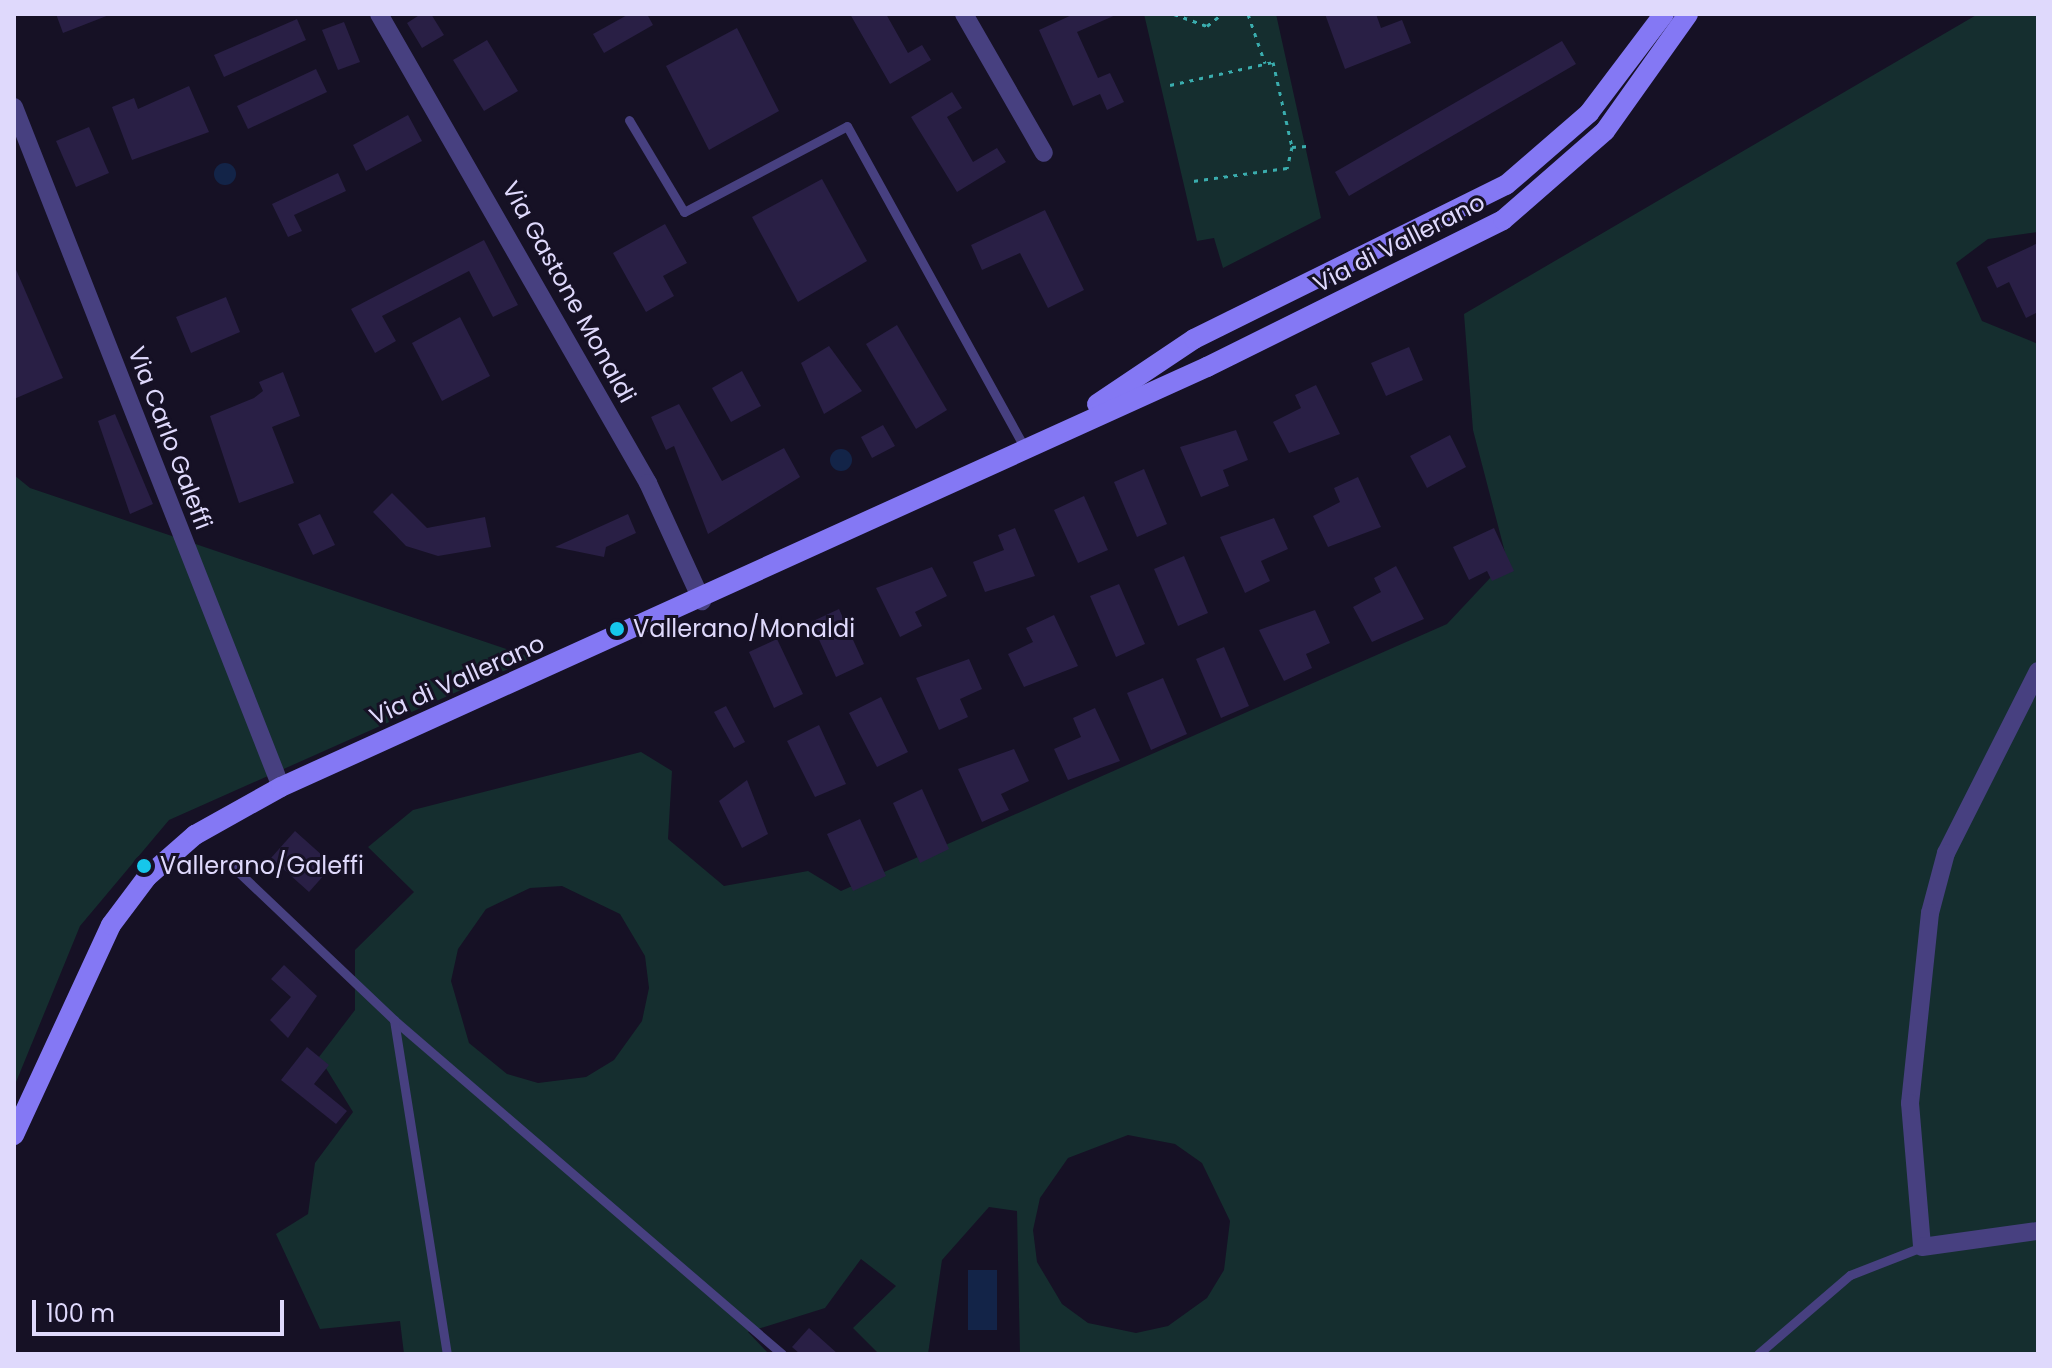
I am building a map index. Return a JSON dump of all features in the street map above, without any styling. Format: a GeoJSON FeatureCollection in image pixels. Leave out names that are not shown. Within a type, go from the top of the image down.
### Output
{"type":"FeatureCollection","features":[{"type":"Feature","properties":{"kind":"street","name":"Via Gastone Monaldi"},"geometry":{"type":"LineString","coordinates":[[379,14],[648,483],[702,601]]}},
{"type":"Feature","properties":{"kind":"street"},"geometry":{"type":"LineString","coordinates":[[964,14],[1044,153]]}},
{"type":"Feature","properties":{"kind":"street","name":"Via di Vallerano"},"geometry":{"type":"LineString","coordinates":[[1064,426],[1194,339],[1506,185],[1589,113],[1664,14]]}},
{"type":"Feature","properties":{"kind":"street","name":"Via di Vallerano"},"geometry":{"type":"LineString","coordinates":[[14,1135],[102,942],[132,895],[195,835],[281,787],[702,601],[1064,426],[1207,367],[1511,215],[1605,131],[1688,14]]}},
{"type":"Feature","properties":{"kind":"street","name":"Via Carlo Galeffi"},"geometry":{"type":"LineString","coordinates":[[14,107],[281,787]]}},
{"type":"Feature","properties":{"kind":"street"},"geometry":{"type":"LineString","coordinates":[[2038,671],[1973,791],[1930,913],[1910,1103],[1922,1247],[2038,1231]]}},
{"type":"Feature","properties":{"kind":"lane"},"geometry":{"type":"LineString","coordinates":[[629,120],[684,212],[847,126],[1024,446]]}},
{"type":"Feature","properties":{"kind":"lane"},"geometry":{"type":"LineString","coordinates":[[232,866],[394,1020],[782,1354]]}},
{"type":"Feature","properties":{"kind":"lane"},"geometry":{"type":"LineString","coordinates":[[394,1020],[447,1354]]}},
{"type":"Feature","properties":{"kind":"lane"},"geometry":{"type":"LineString","coordinates":[[1758,1354],[1850,1275],[1922,1247]]}},
{"type":"Feature","properties":{"kind":"path"},"geometry":{"type":"LineString","coordinates":[[1174,14],[1207,26],[1222,14]]}},
{"type":"Feature","properties":{"kind":"path"},"geometry":{"type":"LineString","coordinates":[[1248,14],[1265,63]]}},
{"type":"Feature","properties":{"kind":"path"},"geometry":{"type":"LineString","coordinates":[[1170,85],[1273,62],[1292,147],[1287,168],[1193,181]]}},
{"type":"Feature","properties":{"kind":"path"},"geometry":{"type":"LineString","coordinates":[[1292,147],[1307,146]]}},
{"type":"Feature","properties":{"kind":"green space"},"geometry":{"type":"Polygon","coordinates":[[[1144,14],[1276,14],[1321,218],[1223,268],[1214,238],[1197,241],[1144,14]]]}},
{"type":"Feature","properties":{"kind":"green space"},"geometry":{"type":"Polygon","coordinates":[[[1978,14],[2038,14],[2038,232],[1988,239],[1956,263],[1982,321],[2038,344],[2038,1354],[1020,1354],[1017,1211],[989,1207],[942,1260],[928,1354],[879,1354],[853,1328],[896,1286],[861,1259],[825,1308],[748,1332],[769,1354],[404,1354],[400,1321],[320,1329],[276,1234],[308,1214],[315,1163],[353,1112],[319,1057],[355,1010],[355,950],[414,892],[368,847],[413,810],[641,752],[672,771],[668,839],[724,886],[808,871],[841,891],[1447,624],[1507,560],[1473,430],[1464,314],[1978,14]],[[562,886],[530,888],[486,909],[458,949],[451,981],[469,1043],[507,1074],[538,1083],[586,1077],[614,1060],[642,1021],[649,988],[645,956],[620,914],[562,886]],[[1128,1135],[1068,1158],[1040,1198],[1033,1230],[1037,1262],[1062,1304],[1088,1323],[1136,1333],[1168,1326],[1207,1298],[1224,1270],[1230,1221],[1202,1163],[1175,1144],[1128,1135]]]}},
{"type":"Feature","properties":{"kind":"green space"},"geometry":{"type":"Polygon","coordinates":[[[14,475],[30,488],[533,658],[169,820],[80,926],[14,1087],[14,475]]]}},
{"type":"Feature","properties":{"kind":"water"},"geometry":{"type":"Polygon","coordinates":[[[225,163],[233,166],[236,174],[233,182],[225,185],[217,182],[214,174],[217,166],[225,163]]]}},
{"type":"Feature","properties":{"kind":"water"},"geometry":{"type":"Polygon","coordinates":[[[837,449],[845,449],[852,460],[845,471],[837,471],[830,464],[830,456],[837,449]]]}},
{"type":"Feature","properties":{"kind":"water"},"geometry":{"type":"Polygon","coordinates":[[[968,1270],[997,1270],[997,1330],[968,1330],[968,1270]]]}},
{"type":"Feature","properties":{"kind":"building"},"geometry":{"type":"Polygon","coordinates":[[[56,14],[109,14],[109,15],[63,33],[56,14]]]}},
{"type":"Feature","properties":{"kind":"building"},"geometry":{"type":"Polygon","coordinates":[[[421,14],[431,14],[444,35],[422,48],[407,23],[421,14]]]}},
{"type":"Feature","properties":{"kind":"building"},"geometry":{"type":"Polygon","coordinates":[[[629,14],[647,14],[653,25],[604,53],[593,34],[629,14]]]}},
{"type":"Feature","properties":{"kind":"building"},"geometry":{"type":"Polygon","coordinates":[[[850,14],[886,14],[908,53],[922,45],[931,60],[890,84],[850,14]]]}},
{"type":"Feature","properties":{"kind":"building"},"geometry":{"type":"Polygon","coordinates":[[[1074,14],[1118,14],[1077,32],[1098,78],[1110,73],[1124,102],[1107,110],[1100,94],[1073,106],[1039,30],[1074,14]]]}},
{"type":"Feature","properties":{"kind":"building"},"geometry":{"type":"Polygon","coordinates":[[[1325,14],[1376,14],[1381,28],[1402,20],[1411,43],[1345,69],[1325,14]]]}},
{"type":"Feature","properties":{"kind":"building"},"geometry":{"type":"Polygon","coordinates":[[[297,19],[306,40],[224,77],[214,55],[297,19]]]}},
{"type":"Feature","properties":{"kind":"building"},"geometry":{"type":"Polygon","coordinates":[[[344,22],[360,62],[338,70],[322,30],[344,22]]]}},
{"type":"Feature","properties":{"kind":"building"},"geometry":{"type":"Polygon","coordinates":[[[737,28],[779,111],[709,150],[666,66],[737,28]]]}},
{"type":"Feature","properties":{"kind":"building"},"geometry":{"type":"Polygon","coordinates":[[[487,40],[518,91],[484,111],[453,60],[487,40]]]}},
{"type":"Feature","properties":{"kind":"building"},"geometry":{"type":"Polygon","coordinates":[[[1562,41],[1576,64],[1349,196],[1335,172],[1562,41]]]}},
{"type":"Feature","properties":{"kind":"building"},"geometry":{"type":"Polygon","coordinates":[[[316,69],[327,92],[248,129],[237,106],[316,69]]]}},
{"type":"Feature","properties":{"kind":"building"},"geometry":{"type":"Polygon","coordinates":[[[189,86],[209,132],[132,160],[112,107],[134,98],[138,109],[189,86]]]}},
{"type":"Feature","properties":{"kind":"building"},"geometry":{"type":"Polygon","coordinates":[[[952,92],[962,108],[947,117],[973,162],[997,148],[1006,162],[957,192],[911,117],[952,92]]]}},
{"type":"Feature","properties":{"kind":"building"},"geometry":{"type":"Polygon","coordinates":[[[408,115],[422,141],[366,171],[353,145],[408,115]]]}},
{"type":"Feature","properties":{"kind":"building"},"geometry":{"type":"Polygon","coordinates":[[[89,127],[109,173],[76,187],[56,141],[89,127]]]}},
{"type":"Feature","properties":{"kind":"building"},"geometry":{"type":"Polygon","coordinates":[[[338,173],[346,191],[294,215],[302,231],[288,237],[272,204],[338,173]]]}},
{"type":"Feature","properties":{"kind":"building"},"geometry":{"type":"Polygon","coordinates":[[[822,179],[867,261],[798,302],[752,217],[822,179]]]}},
{"type":"Feature","properties":{"kind":"building"},"geometry":{"type":"Polygon","coordinates":[[[1045,210],[1084,290],[1048,308],[1020,253],[982,270],[971,245],[1045,210]]]}},
{"type":"Feature","properties":{"kind":"building"},"geometry":{"type":"Polygon","coordinates":[[[665,224],[687,263],[663,276],[674,296],[646,312],[613,253],[665,224]]]}},
{"type":"Feature","properties":{"kind":"building"},"geometry":{"type":"Polygon","coordinates":[[[484,240],[518,305],[493,317],[469,271],[382,316],[396,341],[375,353],[351,309],[484,240]]]}},
{"type":"Feature","properties":{"kind":"building"},"geometry":{"type":"Polygon","coordinates":[[[2038,243],[2038,312],[2026,318],[2009,282],[1997,288],[1987,267],[2038,243]]]}},
{"type":"Feature","properties":{"kind":"building"},"geometry":{"type":"Polygon","coordinates":[[[14,265],[63,378],[14,399],[14,265]]]}},
{"type":"Feature","properties":{"kind":"building"},"geometry":{"type":"Polygon","coordinates":[[[226,297],[240,332],[191,353],[176,317],[226,297]]]}},
{"type":"Feature","properties":{"kind":"building"},"geometry":{"type":"Polygon","coordinates":[[[460,317],[490,376],[442,401],[412,343],[460,317]]]}},
{"type":"Feature","properties":{"kind":"building"},"geometry":{"type":"Polygon","coordinates":[[[897,325],[947,410],[916,429],[866,344],[897,325]]]}},
{"type":"Feature","properties":{"kind":"building"},"geometry":{"type":"Polygon","coordinates":[[[829,346],[862,391],[824,414],[801,363],[829,346]]]}},
{"type":"Feature","properties":{"kind":"building"},"geometry":{"type":"Polygon","coordinates":[[[1409,347],[1423,380],[1386,396],[1371,363],[1409,347]]]}},
{"type":"Feature","properties":{"kind":"building"},"geometry":{"type":"Polygon","coordinates":[[[742,371],[761,406],[731,422],[712,388],[742,371]]]}},
{"type":"Feature","properties":{"kind":"building"},"geometry":{"type":"Polygon","coordinates":[[[283,372],[300,416],[272,427],[294,483],[239,503],[210,416],[254,398],[263,391],[259,382],[283,372]]]}},
{"type":"Feature","properties":{"kind":"building"},"geometry":{"type":"Polygon","coordinates":[[[1316,385],[1340,434],[1289,453],[1273,422],[1301,408],[1295,395],[1316,385]]]}},
{"type":"Feature","properties":{"kind":"building"},"geometry":{"type":"Polygon","coordinates":[[[679,404],[722,481],[784,448],[800,477],[708,534],[674,446],[666,450],[651,417],[679,404]]]}},
{"type":"Feature","properties":{"kind":"building"},"geometry":{"type":"Polygon","coordinates":[[[115,414],[153,504],[130,514],[98,421],[115,414]]]}},
{"type":"Feature","properties":{"kind":"building"},"geometry":{"type":"Polygon","coordinates":[[[883,425],[895,446],[872,458],[861,437],[883,425]]]}},
{"type":"Feature","properties":{"kind":"building"},"geometry":{"type":"Polygon","coordinates":[[[1236,430],[1248,460],[1223,470],[1229,486],[1201,497],[1180,447],[1236,430]]]}},
{"type":"Feature","properties":{"kind":"building"},"geometry":{"type":"Polygon","coordinates":[[[1450,435],[1466,467],[1427,488],[1410,456],[1450,435]]]}},
{"type":"Feature","properties":{"kind":"building"},"geometry":{"type":"Polygon","coordinates":[[[1144,469],[1167,524],[1137,537],[1114,482],[1144,469]]]}},
{"type":"Feature","properties":{"kind":"building"},"geometry":{"type":"Polygon","coordinates":[[[1358,477],[1381,527],[1328,547],[1313,516],[1340,502],[1334,488],[1358,477]]]}},
{"type":"Feature","properties":{"kind":"building"},"geometry":{"type":"Polygon","coordinates":[[[392,493],[427,528],[485,517],[491,547],[438,556],[406,546],[373,512],[392,493]]]}},
{"type":"Feature","properties":{"kind":"building"},"geometry":{"type":"Polygon","coordinates":[[[1084,496],[1108,550],[1078,563],[1054,510],[1084,496]]]}},
{"type":"Feature","properties":{"kind":"building"},"geometry":{"type":"Polygon","coordinates":[[[320,514],[335,545],[313,555],[298,524],[320,514]]]}},
{"type":"Feature","properties":{"kind":"building"},"geometry":{"type":"Polygon","coordinates":[[[628,514],[636,533],[606,547],[604,557],[555,547],[628,514]]]}},
{"type":"Feature","properties":{"kind":"building"},"geometry":{"type":"Polygon","coordinates":[[[1274,518],[1288,549],[1261,561],[1270,581],[1245,593],[1220,537],[1274,518]]]}},
{"type":"Feature","properties":{"kind":"building"},"geometry":{"type":"Polygon","coordinates":[[[1015,528],[1035,576],[985,592],[973,562],[1004,550],[998,535],[1015,528]]]}},
{"type":"Feature","properties":{"kind":"building"},"geometry":{"type":"Polygon","coordinates":[[[1494,528],[1514,571],[1492,581],[1487,571],[1469,580],[1453,547],[1494,528]]]}},
{"type":"Feature","properties":{"kind":"building"},"geometry":{"type":"Polygon","coordinates":[[[1184,556],[1208,613],[1178,626],[1154,569],[1184,556]]]}},
{"type":"Feature","properties":{"kind":"building"},"geometry":{"type":"Polygon","coordinates":[[[1396,566],[1424,619],[1372,642],[1353,607],[1381,592],[1374,578],[1396,566]]]}},
{"type":"Feature","properties":{"kind":"building"},"geometry":{"type":"Polygon","coordinates":[[[932,567],[947,596],[915,612],[922,626],[900,637],[876,588],[932,567]]]}},
{"type":"Feature","properties":{"kind":"building"},"geometry":{"type":"Polygon","coordinates":[[[1119,584],[1145,644],[1116,657],[1090,596],[1119,584]]]}},
{"type":"Feature","properties":{"kind":"building"},"geometry":{"type":"Polygon","coordinates":[[[839,609],[864,664],[836,677],[811,622],[839,609]]]}},
{"type":"Feature","properties":{"kind":"building"},"geometry":{"type":"Polygon","coordinates":[[[1315,610],[1330,643],[1306,654],[1312,668],[1284,681],[1259,630],[1315,610]]]}},
{"type":"Feature","properties":{"kind":"building"},"geometry":{"type":"Polygon","coordinates":[[[1054,615],[1078,666],[1024,687],[1008,654],[1033,642],[1026,628],[1054,615]]]}},
{"type":"Feature","properties":{"kind":"building"},"geometry":{"type":"Polygon","coordinates":[[[777,639],[803,694],[774,708],[749,652],[777,639]]]}},
{"type":"Feature","properties":{"kind":"building"},"geometry":{"type":"Polygon","coordinates":[[[1224,647],[1249,706],[1221,718],[1196,659],[1224,647]]]}},
{"type":"Feature","properties":{"kind":"building"},"geometry":{"type":"Polygon","coordinates":[[[969,659],[982,689],[960,699],[968,717],[939,730],[916,678],[969,659]]]}},
{"type":"Feature","properties":{"kind":"building"},"geometry":{"type":"Polygon","coordinates":[[[1163,678],[1187,734],[1151,750],[1127,693],[1163,678]]]}},
{"type":"Feature","properties":{"kind":"building"},"geometry":{"type":"Polygon","coordinates":[[[881,697],[908,752],[877,767],[849,713],[881,697]]]}},
{"type":"Feature","properties":{"kind":"building"},"geometry":{"type":"Polygon","coordinates":[[[726,706],[745,742],[734,748],[714,712],[726,706]]]}},
{"type":"Feature","properties":{"kind":"building"},"geometry":{"type":"Polygon","coordinates":[[[1095,708],[1120,761],[1068,780],[1054,749],[1081,737],[1073,718],[1095,708]]]}},
{"type":"Feature","properties":{"kind":"building"},"geometry":{"type":"Polygon","coordinates":[[[819,725],[846,784],[815,797],[787,741],[819,725]]]}},
{"type":"Feature","properties":{"kind":"building"},"geometry":{"type":"Polygon","coordinates":[[[1014,749],[1029,781],[1001,794],[1009,810],[982,822],[958,769],[1014,749]]]}},
{"type":"Feature","properties":{"kind":"building"},"geometry":{"type":"Polygon","coordinates":[[[747,780],[768,834],[742,848],[719,801],[747,780]]]}},
{"type":"Feature","properties":{"kind":"building"},"geometry":{"type":"Polygon","coordinates":[[[922,789],[949,849],[920,863],[893,803],[922,789]]]}},
{"type":"Feature","properties":{"kind":"building"},"geometry":{"type":"Polygon","coordinates":[[[860,819],[886,876],[853,891],[827,834],[860,819]]]}},
{"type":"Feature","properties":{"kind":"building"},"geometry":{"type":"Polygon","coordinates":[[[295,831],[333,865],[309,892],[271,858],[295,831]]]}},
{"type":"Feature","properties":{"kind":"building"},"geometry":{"type":"Polygon","coordinates":[[[284,965],[317,996],[288,1038],[270,1020],[291,997],[271,979],[284,965]]]}},
{"type":"Feature","properties":{"kind":"building"},"geometry":{"type":"Polygon","coordinates":[[[307,1047],[329,1065],[314,1084],[347,1111],[336,1124],[281,1080],[307,1047]]]}},
{"type":"Feature","properties":{"kind":"building"},"geometry":{"type":"Polygon","coordinates":[[[809,1328],[838,1354],[800,1354],[792,1347],[809,1328]]]}},
{"type":"Feature","properties":{"kind":"place","name":"Vallerano/Monaldi"},"geometry":{"type":"Point","coordinates":[617,629]}},
{"type":"Feature","properties":{"kind":"place","name":"Vallerano/Galeffi"},"geometry":{"type":"Point","coordinates":[144,866]}}]}
